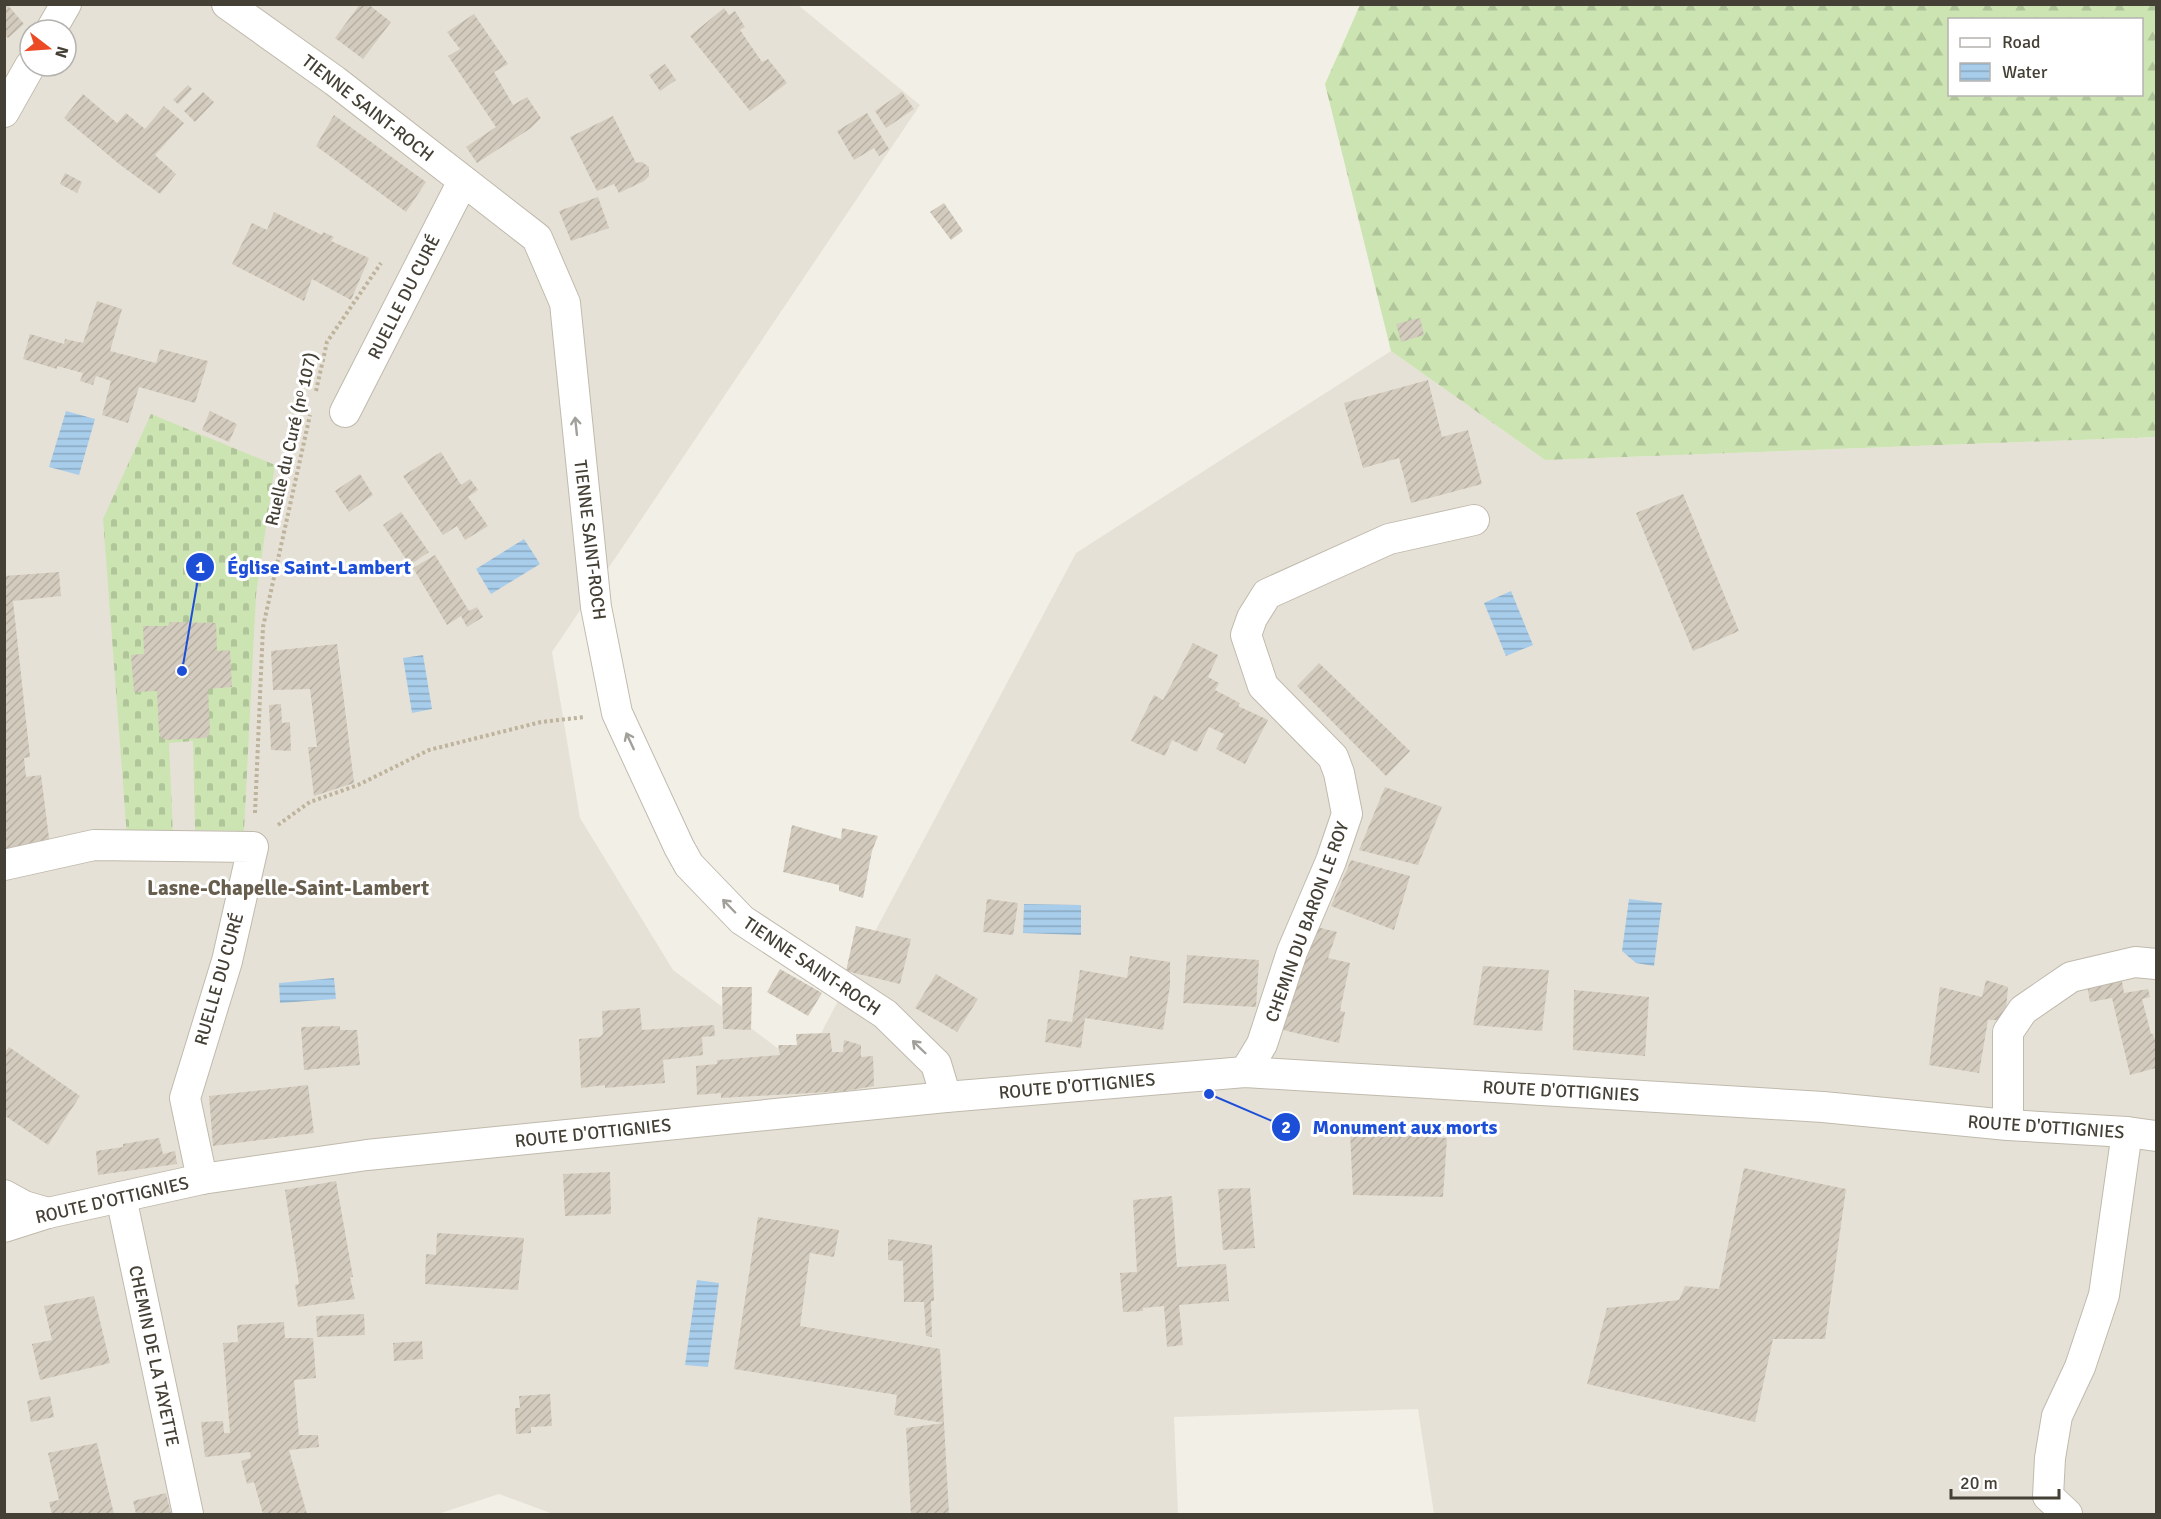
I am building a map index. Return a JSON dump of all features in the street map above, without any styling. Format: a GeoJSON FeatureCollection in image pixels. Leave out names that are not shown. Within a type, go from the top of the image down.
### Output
{"type":"FeatureCollection","features":[{"type":"Feature","properties":{"kind":"street"},"geometry":{"type":"LineString","coordinates":[[58,18],[66,4]]}},
{"type":"Feature","properties":{"kind":"street","name":"TIENNE SAINT-ROCH"},"geometry":{"type":"LineString","coordinates":[[227,4],[335,81],[537,238],[565,303],[595,597],[617,713],[689,865],[742,920],[885,1014],[936,1064],[946,1096]]}},
{"type":"Feature","properties":{"kind":"street"},"geometry":{"type":"LineString","coordinates":[[4,112],[23,78]]}},
{"type":"Feature","properties":{"kind":"street","name":"RUELLE DU CURÉ"},"geometry":{"type":"LineString","coordinates":[[345,412],[463,181]]}},
{"type":"Feature","properties":{"kind":"street","name":"CHEMIN DU BARON LE ROY"},"geometry":{"type":"LineString","coordinates":[[1245,1072],[1262,1044],[1292,952],[1331,861],[1347,814],[1340,773],[1333,757],[1263,686],[1246,635],[1252,618],[1267,594],[1389,539],[1474,520]]}},
{"type":"Feature","properties":{"kind":"street"},"geometry":{"type":"LineString","coordinates":[[4,865],[94,845],[253,847]]}},
{"type":"Feature","properties":{"kind":"street","name":"RUELLE DU CURÉ"},"geometry":{"type":"LineString","coordinates":[[202,1179],[185,1098],[226,961],[253,847]]}},
{"type":"Feature","properties":{"kind":"street"},"geometry":{"type":"LineString","coordinates":[[2008,1125],[2008,1032],[2023,1010],[2071,977],[2135,962],[2157,964]]}},
{"type":"Feature","properties":{"kind":"street","name":"ROUTE D'OTTIGNIES"},"geometry":{"type":"LineString","coordinates":[[4,1227],[48,1214],[202,1179],[367,1155],[946,1096],[1245,1072],[1823,1107],[2008,1125],[2157,1136]]}},
{"type":"Feature","properties":{"kind":"street"},"geometry":{"type":"LineString","coordinates":[[2067,1515],[2048,1496],[2050,1458],[2057,1416],[2080,1367],[2104,1295],[2127,1132]]}},
{"type":"Feature","properties":{"kind":"street"},"geometry":{"type":"LineString","coordinates":[[4,1195],[24,1206],[48,1214]]}},
{"type":"Feature","properties":{"kind":"street","name":"CHEMIN DE LA TAYETTE"},"geometry":{"type":"LineString","coordinates":[[121,1197],[188,1515]]}},
{"type":"Feature","properties":{"kind":"path","name":"Ruelle du Curé (nᵒ 107)"},"geometry":{"type":"LineString","coordinates":[[314,399],[327,342],[386,256]]}},
{"type":"Feature","properties":{"kind":"path","name":"Ruelle du Curé (nᵒ 107)"},"geometry":{"type":"LineString","coordinates":[[253,847],[263,627],[312,410]]}},
{"type":"Feature","properties":{"kind":"path"},"geometry":{"type":"LineString","coordinates":[[253,847],[265,835],[310,802],[358,785],[429,750],[541,722],[617,713]]}},
{"type":"Feature","properties":{"kind":"shaded area"},"geometry":{"type":"Polygon","coordinates":[[[5,5],[798,5],[920,105],[552,652],[580,818],[673,970],[803,1067],[1076,553],[1391,351],[1545,460],[2156,437],[2156,1514],[1434,1514],[1418,1409],[1174,1417],[1178,1514],[553,1514],[499,1494],[438,1514],[5,1514],[5,5]]]}},
{"type":"Feature","properties":{"kind":"green space"},"geometry":{"type":"Polygon","coordinates":[[[1360,5],[2156,5],[2156,437],[1545,460],[1391,351],[1325,84],[1360,5]]]}},
{"type":"Feature","properties":{"kind":"green space"},"geometry":{"type":"Polygon","coordinates":[[[151,414],[275,465],[256,595],[244,831],[195,830],[193,741],[169,743],[173,836],[127,837],[103,519],[151,414]]]}},
{"type":"Feature","properties":{"kind":"water"},"geometry":{"type":"Polygon","coordinates":[[[66,411],[95,419],[79,475],[49,467],[66,411]]]}},
{"type":"Feature","properties":{"kind":"water"},"geometry":{"type":"Polygon","coordinates":[[[524,539],[540,564],[491,594],[476,569],[524,539]]]}},
{"type":"Feature","properties":{"kind":"water"},"geometry":{"type":"Polygon","coordinates":[[[1511,591],[1533,645],[1506,656],[1484,603],[1511,591]]]}},
{"type":"Feature","properties":{"kind":"water"},"geometry":{"type":"Polygon","coordinates":[[[423,655],[432,709],[412,713],[403,658],[423,655]]]}},
{"type":"Feature","properties":{"kind":"water"},"geometry":{"type":"Polygon","coordinates":[[[1629,899],[1662,903],[1654,966],[1636,963],[1622,951],[1629,899]]]}},
{"type":"Feature","properties":{"kind":"water"},"geometry":{"type":"Polygon","coordinates":[[[1024,904],[1081,905],[1081,935],[1023,933],[1024,904]]]}},
{"type":"Feature","properties":{"kind":"water"},"geometry":{"type":"Polygon","coordinates":[[[334,978],[336,999],[280,1003],[279,983],[334,978]]]}},
{"type":"Feature","properties":{"kind":"water"},"geometry":{"type":"Polygon","coordinates":[[[697,1280],[719,1283],[708,1367],[685,1365],[697,1280]]]}},
{"type":"Feature","properties":{"kind":"building"},"geometry":{"type":"Polygon","coordinates":[[[4,4],[7,4],[19,18],[18,29],[8,38],[4,34],[4,4]]]}},
{"type":"Feature","properties":{"kind":"building"},"geometry":{"type":"Polygon","coordinates":[[[360,4],[368,4],[391,22],[363,59],[335,38],[360,4]]]}},
{"type":"Feature","properties":{"kind":"building"},"geometry":{"type":"Polygon","coordinates":[[[724,8],[729,15],[735,11],[745,27],[740,30],[762,62],[768,59],[787,83],[750,111],[690,36],[724,8]]]}},
{"type":"Feature","properties":{"kind":"building"},"geometry":{"type":"Polygon","coordinates":[[[474,14],[508,64],[494,72],[513,105],[527,97],[541,118],[531,128],[477,163],[466,147],[496,127],[448,56],[460,49],[447,32],[474,14]]]}},
{"type":"Feature","properties":{"kind":"building"},"geometry":{"type":"Polygon","coordinates":[[[665,64],[676,80],[660,91],[649,75],[665,64]]]}},
{"type":"Feature","properties":{"kind":"building"},"geometry":{"type":"Polygon","coordinates":[[[188,85],[192,89],[178,104],[173,100],[188,85]]]}},
{"type":"Feature","properties":{"kind":"building"},"geometry":{"type":"Polygon","coordinates":[[[203,92],[214,102],[195,122],[184,111],[203,92]]]}},
{"type":"Feature","properties":{"kind":"building"},"geometry":{"type":"Polygon","coordinates":[[[902,92],[914,109],[886,128],[875,111],[902,92]]]}},
{"type":"Feature","properties":{"kind":"building"},"geometry":{"type":"Polygon","coordinates":[[[83,94],[117,123],[126,113],[145,129],[164,106],[184,123],[155,155],[176,174],[160,194],[119,164],[64,118],[83,94]]]}},
{"type":"Feature","properties":{"kind":"building"},"geometry":{"type":"Polygon","coordinates":[[[867,113],[889,149],[879,156],[874,148],[854,160],[837,131],[867,113]]]}},
{"type":"Feature","properties":{"kind":"building"},"geometry":{"type":"Polygon","coordinates":[[[334,115],[426,182],[406,212],[316,146],[334,115]]]}},
{"type":"Feature","properties":{"kind":"building"},"geometry":{"type":"Polygon","coordinates":[[[613,116],[636,163],[642,162],[649,167],[649,176],[644,181],[619,193],[614,184],[597,191],[570,137],[613,116]]]}},
{"type":"Feature","properties":{"kind":"building"},"geometry":{"type":"Polygon","coordinates":[[[65,173],[82,182],[77,193],[60,184],[65,173]]]}},
{"type":"Feature","properties":{"kind":"building"},"geometry":{"type":"Polygon","coordinates":[[[598,197],[609,228],[571,241],[559,211],[598,197]]]}},
{"type":"Feature","properties":{"kind":"building"},"geometry":{"type":"Polygon","coordinates":[[[944,203],[963,231],[951,240],[930,212],[944,203]]]}},
{"type":"Feature","properties":{"kind":"building"},"geometry":{"type":"Polygon","coordinates":[[[274,212],[322,235],[323,232],[334,237],[331,241],[369,258],[351,300],[312,279],[304,301],[232,264],[252,223],[267,230],[274,212]]]}},
{"type":"Feature","properties":{"kind":"building"},"geometry":{"type":"Polygon","coordinates":[[[97,301],[122,309],[110,351],[156,363],[160,349],[208,361],[195,403],[139,387],[128,423],[102,415],[111,381],[96,376],[93,385],[80,381],[83,373],[57,366],[57,369],[23,359],[30,334],[64,344],[65,339],[83,343],[97,301]]]}},
{"type":"Feature","properties":{"kind":"building"},"geometry":{"type":"Polygon","coordinates":[[[1420,318],[1424,335],[1401,342],[1396,324],[1420,318]]]}},
{"type":"Feature","properties":{"kind":"building"},"geometry":{"type":"Polygon","coordinates":[[[1428,380],[1442,437],[1468,430],[1482,484],[1411,503],[1399,458],[1363,468],[1344,403],[1428,380]]]}},
{"type":"Feature","properties":{"kind":"building"},"geometry":{"type":"Polygon","coordinates":[[[210,411],[237,424],[229,442],[202,430],[210,411]]]}},
{"type":"Feature","properties":{"kind":"building"},"geometry":{"type":"Polygon","coordinates":[[[441,452],[461,485],[470,479],[478,490],[468,497],[488,526],[465,540],[457,526],[443,535],[403,476],[441,452]]]}},
{"type":"Feature","properties":{"kind":"building"},"geometry":{"type":"Polygon","coordinates":[[[360,474],[373,495],[349,512],[335,491],[360,474]]]}},
{"type":"Feature","properties":{"kind":"building"},"geometry":{"type":"Polygon","coordinates":[[[1683,494],[1739,631],[1693,651],[1636,513],[1683,494]]]}},
{"type":"Feature","properties":{"kind":"building"},"geometry":{"type":"Polygon","coordinates":[[[401,512],[429,552],[410,565],[383,525],[401,512]]]}},
{"type":"Feature","properties":{"kind":"building"},"geometry":{"type":"Polygon","coordinates":[[[435,555],[469,611],[477,607],[483,617],[467,627],[461,616],[447,625],[413,568],[435,555]]]}},
{"type":"Feature","properties":{"kind":"building"},"geometry":{"type":"Polygon","coordinates":[[[59,572],[61,596],[13,601],[30,757],[24,758],[26,777],[41,775],[50,846],[5,853],[4,576],[59,572]]]}},
{"type":"Feature","properties":{"kind":"building"},"geometry":{"type":"Polygon","coordinates":[[[170,622],[216,623],[217,651],[230,650],[232,687],[208,689],[210,729],[209,736],[205,738],[166,740],[161,738],[157,691],[134,692],[131,655],[144,654],[143,626],[168,626],[170,622]]]}},
{"type":"Feature","properties":{"kind":"building"},"geometry":{"type":"Polygon","coordinates":[[[1193,643],[1218,655],[1208,677],[1219,683],[1215,690],[1240,703],[1238,706],[1268,720],[1245,764],[1216,749],[1224,734],[1209,727],[1197,752],[1172,740],[1165,756],[1131,741],[1154,695],[1163,700],[1193,643]]]}},
{"type":"Feature","properties":{"kind":"building"},"geometry":{"type":"Polygon","coordinates":[[[337,644],[354,783],[314,796],[308,747],[317,747],[310,689],[273,690],[271,651],[337,644]]]}},
{"type":"Feature","properties":{"kind":"building"},"geometry":{"type":"Polygon","coordinates":[[[1319,663],[1410,751],[1386,776],[1297,686],[1319,663]]]}},
{"type":"Feature","properties":{"kind":"building"},"geometry":{"type":"Polygon","coordinates":[[[281,704],[282,723],[290,722],[291,751],[271,750],[269,705],[281,704]]]}},
{"type":"Feature","properties":{"kind":"building"},"geometry":{"type":"Polygon","coordinates":[[[1385,787],[1442,807],[1418,865],[1359,850],[1385,787]]]}},
{"type":"Feature","properties":{"kind":"building"},"geometry":{"type":"Polygon","coordinates":[[[792,825],[841,839],[842,828],[878,836],[872,851],[863,898],[839,891],[839,885],[783,872],[792,825]]]}},
{"type":"Feature","properties":{"kind":"building"},"geometry":{"type":"Polygon","coordinates":[[[1351,860],[1410,876],[1394,930],[1331,906],[1351,860]]]}},
{"type":"Feature","properties":{"kind":"building"},"geometry":{"type":"Polygon","coordinates":[[[987,899],[1018,903],[1013,935],[983,932],[987,899]]]}},
{"type":"Feature","properties":{"kind":"building"},"geometry":{"type":"Polygon","coordinates":[[[856,926],[911,939],[900,984],[846,971],[856,926]]]}},
{"type":"Feature","properties":{"kind":"building"},"geometry":{"type":"Polygon","coordinates":[[[1313,926],[1337,932],[1328,958],[1350,963],[1340,1011],[1345,1012],[1339,1043],[1283,1030],[1301,952],[1313,926]]]}},
{"type":"Feature","properties":{"kind":"building"},"geometry":{"type":"Polygon","coordinates":[[[1187,955],[1259,960],[1256,1007],[1183,1003],[1187,955]]]}},
{"type":"Feature","properties":{"kind":"building"},"geometry":{"type":"Polygon","coordinates":[[[1130,956],[1170,962],[1170,985],[1163,1030],[1085,1018],[1081,1048],[1045,1042],[1048,1019],[1072,1022],[1080,970],[1127,978],[1130,956]]]}},
{"type":"Feature","properties":{"kind":"building"},"geometry":{"type":"Polygon","coordinates":[[[1483,966],[1549,970],[1542,1031],[1473,1025],[1483,966]]]}},
{"type":"Feature","properties":{"kind":"building"},"geometry":{"type":"Polygon","coordinates":[[[780,969],[822,993],[808,1016],[767,992],[780,969]]]}},
{"type":"Feature","properties":{"kind":"building"},"geometry":{"type":"Polygon","coordinates":[[[936,974],[978,999],[957,1032],[915,1008],[936,974]]]}},
{"type":"Feature","properties":{"kind":"building"},"geometry":{"type":"Polygon","coordinates":[[[2121,976],[2124,993],[2148,989],[2150,997],[2142,999],[2151,1034],[2156,1044],[2156,1068],[2130,1075],[2112,998],[2090,1002],[2087,985],[2121,976]]]}},
{"type":"Feature","properties":{"kind":"building"},"geometry":{"type":"Polygon","coordinates":[[[1986,980],[2008,987],[2005,1020],[1988,1020],[1979,1073],[1929,1065],[1940,987],[1982,997],[1986,980]]]}},
{"type":"Feature","properties":{"kind":"building"},"geometry":{"type":"Polygon","coordinates":[[[722,987],[752,987],[751,1030],[723,1029],[722,987]]]}},
{"type":"Feature","properties":{"kind":"building"},"geometry":{"type":"Polygon","coordinates":[[[1574,990],[1649,997],[1645,1056],[1573,1050],[1574,990]]]}},
{"type":"Feature","properties":{"kind":"building"},"geometry":{"type":"Polygon","coordinates":[[[640,1008],[642,1030],[714,1025],[715,1036],[702,1037],[703,1055],[663,1060],[665,1083],[581,1088],[579,1039],[600,1037],[603,1034],[602,1011],[640,1008]]]}},
{"type":"Feature","properties":{"kind":"building"},"geometry":{"type":"Polygon","coordinates":[[[340,1026],[340,1030],[357,1030],[360,1065],[304,1070],[301,1027],[340,1026]]]}},
{"type":"Feature","properties":{"kind":"building"},"geometry":{"type":"Polygon","coordinates":[[[830,1033],[832,1052],[843,1052],[844,1040],[861,1045],[861,1057],[873,1056],[874,1086],[845,1091],[721,1098],[721,1093],[697,1095],[696,1066],[717,1064],[717,1060],[780,1055],[778,1045],[797,1045],[796,1034],[830,1033]]]}},
{"type":"Feature","properties":{"kind":"building"},"geometry":{"type":"Polygon","coordinates":[[[9,1047],[80,1096],[48,1145],[4,1115],[4,1054],[9,1047]]]}},
{"type":"Feature","properties":{"kind":"building"},"geometry":{"type":"Polygon","coordinates":[[[308,1085],[314,1133],[213,1146],[209,1096],[308,1085]]]}},
{"type":"Feature","properties":{"kind":"building"},"geometry":{"type":"Polygon","coordinates":[[[1350,1132],[1447,1138],[1443,1197],[1353,1195],[1350,1132]]]}},
{"type":"Feature","properties":{"kind":"building"},"geometry":{"type":"Polygon","coordinates":[[[159,1138],[163,1154],[175,1151],[177,1164],[98,1175],[96,1151],[159,1138]]]}},
{"type":"Feature","properties":{"kind":"building"},"geometry":{"type":"Polygon","coordinates":[[[1744,1168],[1846,1189],[1825,1339],[1773,1339],[1755,1422],[1587,1384],[1607,1308],[1679,1300],[1685,1286],[1719,1289],[1744,1168]]]}},
{"type":"Feature","properties":{"kind":"building"},"geometry":{"type":"Polygon","coordinates":[[[610,1172],[611,1214],[565,1216],[563,1174],[610,1172]]]}},
{"type":"Feature","properties":{"kind":"building"},"geometry":{"type":"Polygon","coordinates":[[[336,1181],[355,1299],[298,1307],[295,1285],[299,1284],[285,1190],[336,1181]]]}},
{"type":"Feature","properties":{"kind":"building"},"geometry":{"type":"Polygon","coordinates":[[[1250,1188],[1255,1248],[1223,1250],[1218,1189],[1250,1188]]]}},
{"type":"Feature","properties":{"kind":"building"},"geometry":{"type":"Polygon","coordinates":[[[1172,1196],[1177,1267],[1226,1264],[1229,1301],[1179,1305],[1183,1345],[1167,1347],[1164,1306],[1143,1308],[1143,1311],[1123,1312],[1120,1273],[1137,1272],[1133,1200],[1172,1196]]]}},
{"type":"Feature","properties":{"kind":"building"},"geometry":{"type":"Polygon","coordinates":[[[758,1217],[839,1230],[834,1257],[810,1253],[800,1326],[940,1349],[944,1423],[894,1415],[897,1395],[734,1369],[758,1217]]]}},
{"type":"Feature","properties":{"kind":"building"},"geometry":{"type":"Polygon","coordinates":[[[437,1233],[524,1238],[518,1290],[425,1284],[426,1254],[436,1255],[437,1233]]]}},
{"type":"Feature","properties":{"kind":"building"},"geometry":{"type":"Polygon","coordinates":[[[888,1239],[932,1245],[934,1301],[931,1301],[932,1337],[926,1336],[924,1302],[904,1302],[903,1261],[888,1260],[888,1239]]]}},
{"type":"Feature","properties":{"kind":"building"},"geometry":{"type":"Polygon","coordinates":[[[94,1296],[110,1363],[40,1380],[32,1344],[52,1340],[44,1306],[94,1296]]]}},
{"type":"Feature","properties":{"kind":"building"},"geometry":{"type":"Polygon","coordinates":[[[364,1314],[365,1335],[317,1337],[316,1316],[364,1314]]]}},
{"type":"Feature","properties":{"kind":"building"},"geometry":{"type":"Polygon","coordinates":[[[284,1322],[285,1338],[313,1338],[316,1378],[294,1380],[299,1435],[318,1435],[319,1447],[289,1450],[307,1514],[263,1514],[254,1482],[247,1484],[241,1461],[251,1458],[250,1452],[205,1457],[201,1422],[223,1421],[224,1433],[230,1433],[223,1343],[238,1342],[237,1325],[284,1322]]]}},
{"type":"Feature","properties":{"kind":"building"},"geometry":{"type":"Polygon","coordinates":[[[422,1341],[423,1359],[394,1361],[393,1343],[422,1341]]]}},
{"type":"Feature","properties":{"kind":"building"},"geometry":{"type":"Polygon","coordinates":[[[550,1394],[552,1426],[531,1427],[531,1433],[516,1434],[515,1408],[520,1408],[519,1396],[550,1394]]]}},
{"type":"Feature","properties":{"kind":"building"},"geometry":{"type":"Polygon","coordinates":[[[50,1396],[54,1417],[31,1422],[27,1401],[50,1396]]]}},
{"type":"Feature","properties":{"kind":"building"},"geometry":{"type":"Polygon","coordinates":[[[944,1423],[949,1514],[911,1514],[906,1428],[944,1423]]]}},
{"type":"Feature","properties":{"kind":"building"},"geometry":{"type":"Polygon","coordinates":[[[97,1443],[114,1514],[52,1514],[49,1502],[59,1500],[48,1453],[97,1443]]]}},
{"type":"Feature","properties":{"kind":"building"},"geometry":{"type":"Polygon","coordinates":[[[166,1493],[171,1514],[136,1514],[133,1501],[166,1493]]]}},
{"type":"Feature","properties":{"kind":"place","name":"Église Saint-Lambert"},"geometry":{"type":"Point","coordinates":[182,671]}},
{"type":"Feature","properties":{"kind":"place","name":"Monument aux morts"},"geometry":{"type":"Point","coordinates":[1209,1094]}},
{"type":"Feature","properties":{"kind":"district","name":"Lasne-Chapelle-Saint-Lambert"},"geometry":{"type":"Point","coordinates":[288,888]}}]}
